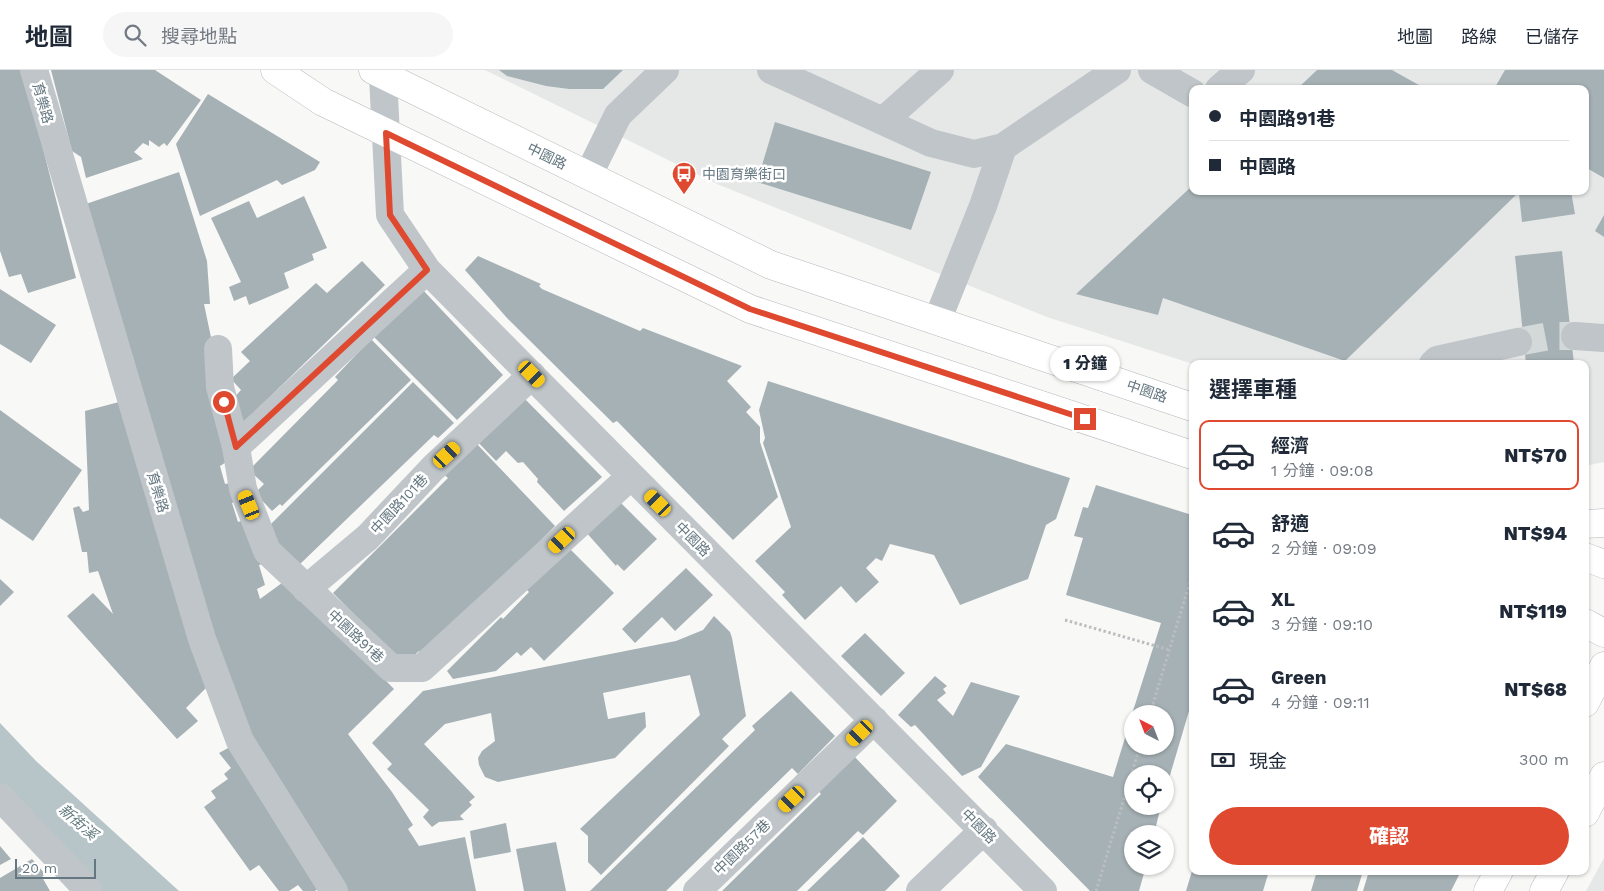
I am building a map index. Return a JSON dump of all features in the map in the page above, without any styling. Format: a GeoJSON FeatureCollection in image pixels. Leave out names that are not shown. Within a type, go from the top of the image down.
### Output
{"type":"FeatureCollection","features":[{"type":"Feature","properties":{"kind":"main road"},"geometry":{"type":"LineString","coordinates":[[275,70],[322,102],[750,309],[1189,454]]}},
{"type":"Feature","properties":{"kind":"main road","name":"中園路"},"geometry":{"type":"LineString","coordinates":[[378,73],[771,265],[1189,406]]}},
{"type":"Feature","properties":{"kind":"main road"},"geometry":{"type":"LineString","coordinates":[[1589,524],[1604,523]]}},
{"type":"Feature","properties":{"kind":"main road"},"geometry":{"type":"LineString","coordinates":[[1589,558],[1604,564]]}},
{"type":"Feature","properties":{"kind":"main road"},"geometry":{"type":"LineString","coordinates":[[1589,625],[1604,633]]}},
{"type":"Feature","properties":{"kind":"main road"},"geometry":{"type":"LineString","coordinates":[[1589,695],[1604,666]]}},
{"type":"Feature","properties":{"kind":"main road"},"geometry":{"type":"LineString","coordinates":[[1589,804],[1604,776]]}},
{"type":"Feature","properties":{"kind":"main road"},"geometry":{"type":"LineString","coordinates":[[1488,891],[1497,875]]}},
{"type":"Feature","properties":{"kind":"main road"},"geometry":{"type":"LineString","coordinates":[[1544,891],[1552,875]]}},
{"type":"Feature","properties":{"kind":"street","name":"育樂路"},"geometry":{"type":"LineString","coordinates":[[34,70],[202,638],[240,741],[334,891]]}},
{"type":"Feature","properties":{"kind":"street"},"geometry":{"type":"LineString","coordinates":[[588,176],[618,115],[665,70]]}},
{"type":"Feature","properties":{"kind":"street"},"geometry":{"type":"LineString","coordinates":[[771,70],[931,143],[974,154],[1003,147],[1117,70]]}},
{"type":"Feature","properties":{"kind":"street"},"geometry":{"type":"LineString","coordinates":[[883,121],[940,70]]}},
{"type":"Feature","properties":{"kind":"street"},"geometry":{"type":"LineString","coordinates":[[1152,70],[1189,91]]}},
{"type":"Feature","properties":{"kind":"street"},"geometry":{"type":"LineString","coordinates":[[1224,85],[1241,70]]}},
{"type":"Feature","properties":{"kind":"street","name":"中園路"},"geometry":{"type":"LineString","coordinates":[[378,73],[386,133],[390,215],[427,270],[1043,891]]}},
{"type":"Feature","properties":{"kind":"street"},"geometry":{"type":"LineString","coordinates":[[937,321],[983,206],[1003,147]]}},
{"type":"Feature","properties":{"kind":"street"},"geometry":{"type":"LineString","coordinates":[[236,447],[427,270]]}},
{"type":"Feature","properties":{"kind":"street"},"geometry":{"type":"LineString","coordinates":[[1575,336],[1604,338]]}},
{"type":"Feature","properties":{"kind":"street"},"geometry":{"type":"LineString","coordinates":[[1437,360],[1518,342]]}},
{"type":"Feature","properties":{"kind":"street","name":"中園路91巷"},"geometry":{"type":"LineString","coordinates":[[218,349],[220,387],[236,447],[242,489],[267,551],[391,668],[422,668],[631,476]]}},
{"type":"Feature","properties":{"kind":"street","name":"中園路101巷"},"geometry":{"type":"LineString","coordinates":[[306,589],[368,537],[432,468],[532,374]]}},
{"type":"Feature","properties":{"kind":"street","name":"中園路57巷"},"geometry":{"type":"LineString","coordinates":[[697,891],[874,720]]}},
{"type":"Feature","properties":{"kind":"street"},"geometry":{"type":"LineString","coordinates":[[0,797],[90,891]]}},
{"type":"Feature","properties":{"kind":"street"},"geometry":{"type":"LineString","coordinates":[[920,891],[984,830]]}},
{"type":"Feature","properties":{"kind":"path"},"geometry":{"type":"LineString","coordinates":[[1153,705],[1189,585]]}},
{"type":"Feature","properties":{"kind":"path"},"geometry":{"type":"LineString","coordinates":[[1065,620],[1170,650]]}},
{"type":"Feature","properties":{"kind":"path"},"geometry":{"type":"LineString","coordinates":[[1096,891],[1137,755]]}},
{"type":"Feature","properties":{"kind":"shaded area"},"geometry":{"type":"Polygon","coordinates":[[[485,70],[1604,70],[1604,462],[1589,465],[1589,360],[1189,360],[1189,363],[1047,317],[717,184],[485,70]]]}},
{"type":"Feature","properties":{"kind":"shaded area"},"geometry":{"type":"Polygon","coordinates":[[[1604,858],[1604,891],[1586,891],[1604,858]]]}},
{"type":"Feature","properties":{"kind":"water","name":"新街溪"},"geometry":{"type":"Polygon","coordinates":[[[0,723],[36,761],[179,891],[102,891],[0,794],[0,723]]]}},
{"type":"Feature","properties":{"kind":"building"},"geometry":{"type":"Polygon","coordinates":[[[0,70],[23,70],[76,278],[28,293],[21,274],[9,277],[0,251],[0,70]]]}},
{"type":"Feature","properties":{"kind":"building"},"geometry":{"type":"Polygon","coordinates":[[[51,70],[155,70],[201,100],[167,146],[164,143],[159,147],[149,140],[149,146],[143,143],[134,152],[143,159],[86,178],[81,157],[72,151],[51,70]]]}},
{"type":"Feature","properties":{"kind":"building"},"geometry":{"type":"Polygon","coordinates":[[[499,70],[623,70],[603,89],[569,89],[546,86],[507,76],[499,70]]]}},
{"type":"Feature","properties":{"kind":"building"},"geometry":{"type":"Polygon","coordinates":[[[1317,70],[1392,70],[1419,85],[1301,85],[1317,70]]]}},
{"type":"Feature","properties":{"kind":"building"},"geometry":{"type":"Polygon","coordinates":[[[1505,70],[1604,70],[1604,178],[1589,169],[1589,85],[1496,85],[1505,70]]]}},
{"type":"Feature","properties":{"kind":"building"},"geometry":{"type":"Polygon","coordinates":[[[208,94],[320,162],[315,170],[282,185],[277,180],[200,216],[176,144],[208,94]]]}},
{"type":"Feature","properties":{"kind":"building"},"geometry":{"type":"Polygon","coordinates":[[[775,122],[931,172],[911,230],[757,182],[775,122]]]}},
{"type":"Feature","properties":{"kind":"building"},"geometry":{"type":"Polygon","coordinates":[[[179,172],[207,261],[210,304],[204,304],[217,366],[231,459],[220,466],[225,484],[230,483],[235,502],[232,503],[238,522],[244,520],[266,563],[259,565],[265,585],[257,589],[260,599],[282,583],[315,608],[394,689],[348,734],[392,792],[413,825],[408,829],[419,846],[465,837],[476,891],[345,891],[247,741],[83,205],[179,172]]]}},
{"type":"Feature","properties":{"kind":"building"},"geometry":{"type":"Polygon","coordinates":[[[1189,189],[1189,195],[1516,195],[1346,360],[1163,298],[1158,315],[1076,294],[1189,189]]]}},
{"type":"Feature","properties":{"kind":"building"},"geometry":{"type":"Polygon","coordinates":[[[1519,195],[1572,195],[1575,214],[1522,222],[1519,195]]]}},
{"type":"Feature","properties":{"kind":"building"},"geometry":{"type":"Polygon","coordinates":[[[304,196],[327,248],[312,254],[314,260],[284,273],[289,288],[249,305],[246,296],[234,301],[229,287],[241,282],[211,218],[249,201],[257,218],[304,196]]]}},
{"type":"Feature","properties":{"kind":"building"},"geometry":{"type":"Polygon","coordinates":[[[1604,215],[1604,237],[1595,231],[1604,215]]]}},
{"type":"Feature","properties":{"kind":"building"},"geometry":{"type":"Polygon","coordinates":[[[1562,251],[1574,360],[1526,360],[1515,256],[1562,251]]]}},
{"type":"Feature","properties":{"kind":"building"},"geometry":{"type":"Polygon","coordinates":[[[478,256],[541,284],[539,286],[542,289],[640,331],[643,328],[742,366],[727,381],[751,407],[746,412],[760,427],[760,442],[778,497],[733,540],[617,421],[613,423],[507,318],[465,270],[478,256]]]}},
{"type":"Feature","properties":{"kind":"building"},"geometry":{"type":"Polygon","coordinates":[[[362,261],[385,285],[243,423],[227,405],[241,390],[231,379],[250,361],[241,352],[316,283],[327,293],[362,261]]]}},
{"type":"Feature","properties":{"kind":"building"},"geometry":{"type":"Polygon","coordinates":[[[421,288],[503,375],[457,420],[373,336],[421,288]]]}},
{"type":"Feature","properties":{"kind":"building"},"geometry":{"type":"Polygon","coordinates":[[[0,289],[56,325],[31,363],[0,344],[0,289]]]}},
{"type":"Feature","properties":{"kind":"building"},"geometry":{"type":"Polygon","coordinates":[[[371,339],[411,380],[282,506],[280,504],[272,511],[255,493],[264,484],[249,470],[338,380],[335,377],[371,339]]]}},
{"type":"Feature","properties":{"kind":"building"},"geometry":{"type":"Polygon","coordinates":[[[768,381],[1070,478],[1056,519],[1046,525],[1028,579],[960,605],[934,555],[890,544],[882,561],[876,558],[866,568],[879,582],[856,603],[841,586],[805,620],[782,595],[785,592],[755,561],[791,527],[763,443],[765,438],[759,410],[768,381]]]}},
{"type":"Feature","properties":{"kind":"building"},"geometry":{"type":"Polygon","coordinates":[[[413,382],[454,423],[438,438],[434,435],[298,566],[264,531],[413,382]]]}},
{"type":"Feature","properties":{"kind":"building"},"geometry":{"type":"Polygon","coordinates":[[[521,395],[602,477],[564,511],[537,482],[538,479],[523,462],[518,463],[506,451],[496,461],[476,440],[521,395]]]}},
{"type":"Feature","properties":{"kind":"building"},"geometry":{"type":"Polygon","coordinates":[[[119,402],[211,683],[186,708],[198,721],[177,739],[67,616],[93,593],[113,614],[98,571],[89,573],[87,552],[82,552],[73,508],[79,506],[83,512],[89,510],[85,411],[119,402]]]}},
{"type":"Feature","properties":{"kind":"building"},"geometry":{"type":"Polygon","coordinates":[[[0,410],[82,470],[33,541],[0,518],[0,410]]]}},
{"type":"Feature","properties":{"kind":"building"},"geometry":{"type":"Polygon","coordinates":[[[473,440],[555,526],[425,658],[419,651],[404,665],[333,593],[448,478],[441,472],[473,440]]]}},
{"type":"Feature","properties":{"kind":"building"},"geometry":{"type":"Polygon","coordinates":[[[1096,485],[1189,514],[1189,711],[1173,765],[1124,765],[1124,815],[1159,815],[1156,825],[1124,825],[1124,875],[1143,875],[1139,891],[1090,891],[978,777],[1006,744],[1113,777],[1124,741],[1124,755],[1174,755],[1174,705],[1135,705],[1161,623],[1066,595],[1083,538],[1074,536],[1083,507],[1088,508],[1096,485]]]}},
{"type":"Feature","properties":{"kind":"building"},"geometry":{"type":"Polygon","coordinates":[[[618,500],[657,539],[624,571],[617,564],[616,566],[585,531],[618,500]]]}},
{"type":"Feature","properties":{"kind":"building"},"geometry":{"type":"Polygon","coordinates":[[[567,546],[614,593],[544,661],[531,647],[521,656],[517,652],[496,671],[453,679],[447,671],[529,592],[525,588],[567,546]]]}},
{"type":"Feature","properties":{"kind":"building"},"geometry":{"type":"Polygon","coordinates":[[[686,568],[713,595],[675,631],[662,617],[635,643],[622,629],[686,568]]]}},
{"type":"Feature","properties":{"kind":"building"},"geometry":{"type":"Polygon","coordinates":[[[0,579],[14,592],[0,606],[0,579]]]}},
{"type":"Feature","properties":{"kind":"building"},"geometry":{"type":"Polygon","coordinates":[[[714,616],[730,632],[732,638],[746,716],[722,739],[729,746],[601,875],[588,862],[588,836],[580,829],[700,715],[690,675],[603,693],[608,719],[645,712],[646,727],[615,758],[498,782],[485,777],[478,758],[482,751],[495,741],[491,713],[445,724],[424,744],[475,797],[469,802],[472,805],[460,816],[464,820],[439,822],[432,827],[423,817],[429,810],[387,769],[392,764],[372,743],[423,691],[676,641],[703,630],[714,616]]]}},
{"type":"Feature","properties":{"kind":"building"},"geometry":{"type":"Polygon","coordinates":[[[865,633],[905,673],[881,696],[841,656],[865,633]]]}},
{"type":"Feature","properties":{"kind":"building"},"geometry":{"type":"Polygon","coordinates":[[[935,676],[947,686],[943,689],[946,693],[937,700],[953,716],[971,682],[1020,696],[981,767],[962,776],[915,725],[911,727],[898,715],[935,676]]]}},
{"type":"Feature","properties":{"kind":"building"},"geometry":{"type":"Polygon","coordinates":[[[791,691],[835,736],[798,774],[792,768],[666,891],[590,891],[755,730],[752,726],[791,691]]]}},
{"type":"Feature","properties":{"kind":"building"},"geometry":{"type":"Polygon","coordinates":[[[230,747],[320,887],[315,891],[303,891],[298,885],[289,891],[279,891],[259,865],[250,871],[204,807],[216,798],[211,791],[228,779],[224,774],[231,768],[219,753],[230,747]]]}},
{"type":"Feature","properties":{"kind":"building"},"geometry":{"type":"Polygon","coordinates":[[[851,753],[897,801],[863,835],[858,831],[797,891],[722,891],[821,794],[816,788],[851,753]]]}},
{"type":"Feature","properties":{"kind":"building"},"geometry":{"type":"Polygon","coordinates":[[[506,823],[511,852],[474,859],[470,831],[506,823]]]}},
{"type":"Feature","properties":{"kind":"building"},"geometry":{"type":"Polygon","coordinates":[[[863,837],[900,876],[885,891],[807,891],[863,837]]]}},
{"type":"Feature","properties":{"kind":"building"},"geometry":{"type":"Polygon","coordinates":[[[556,842],[566,891],[524,891],[516,849],[556,842]]]}},
{"type":"Feature","properties":{"kind":"building"},"geometry":{"type":"Polygon","coordinates":[[[0,846],[11,859],[0,865],[0,846]]]}},
{"type":"Feature","properties":{"kind":"building"},"geometry":{"type":"Polygon","coordinates":[[[32,859],[45,874],[42,877],[50,891],[0,891],[0,878],[32,859]]]}},
{"type":"Feature","properties":{"kind":"building"},"geometry":{"type":"Polygon","coordinates":[[[1191,875],[1268,875],[1263,891],[1186,891],[1191,875]]]}},
{"type":"Feature","properties":{"kind":"building"},"geometry":{"type":"Polygon","coordinates":[[[1316,875],[1362,875],[1357,891],[1311,891],[1316,875]]]}},
{"type":"Feature","properties":{"kind":"building"},"geometry":{"type":"Polygon","coordinates":[[[1368,875],[1459,875],[1451,891],[1363,891],[1368,875]]]}},
{"type":"Feature","properties":{"kind":"tunnel"},"geometry":{"type":"LineString","coordinates":[[1518,342],[1549,336],[1575,336]]}},
{"type":"Feature","properties":{"kind":"place","name":"中園育樂街口"},"geometry":{"type":"Point","coordinates":[684,195]}},
{"type":"Feature","properties":{"kind":"route"},"geometry":{"type":"LineString","coordinates":[[224,402],[236,447],[427,270],[390,215],[386,133],[750,309],[1085,419]]}}]}
